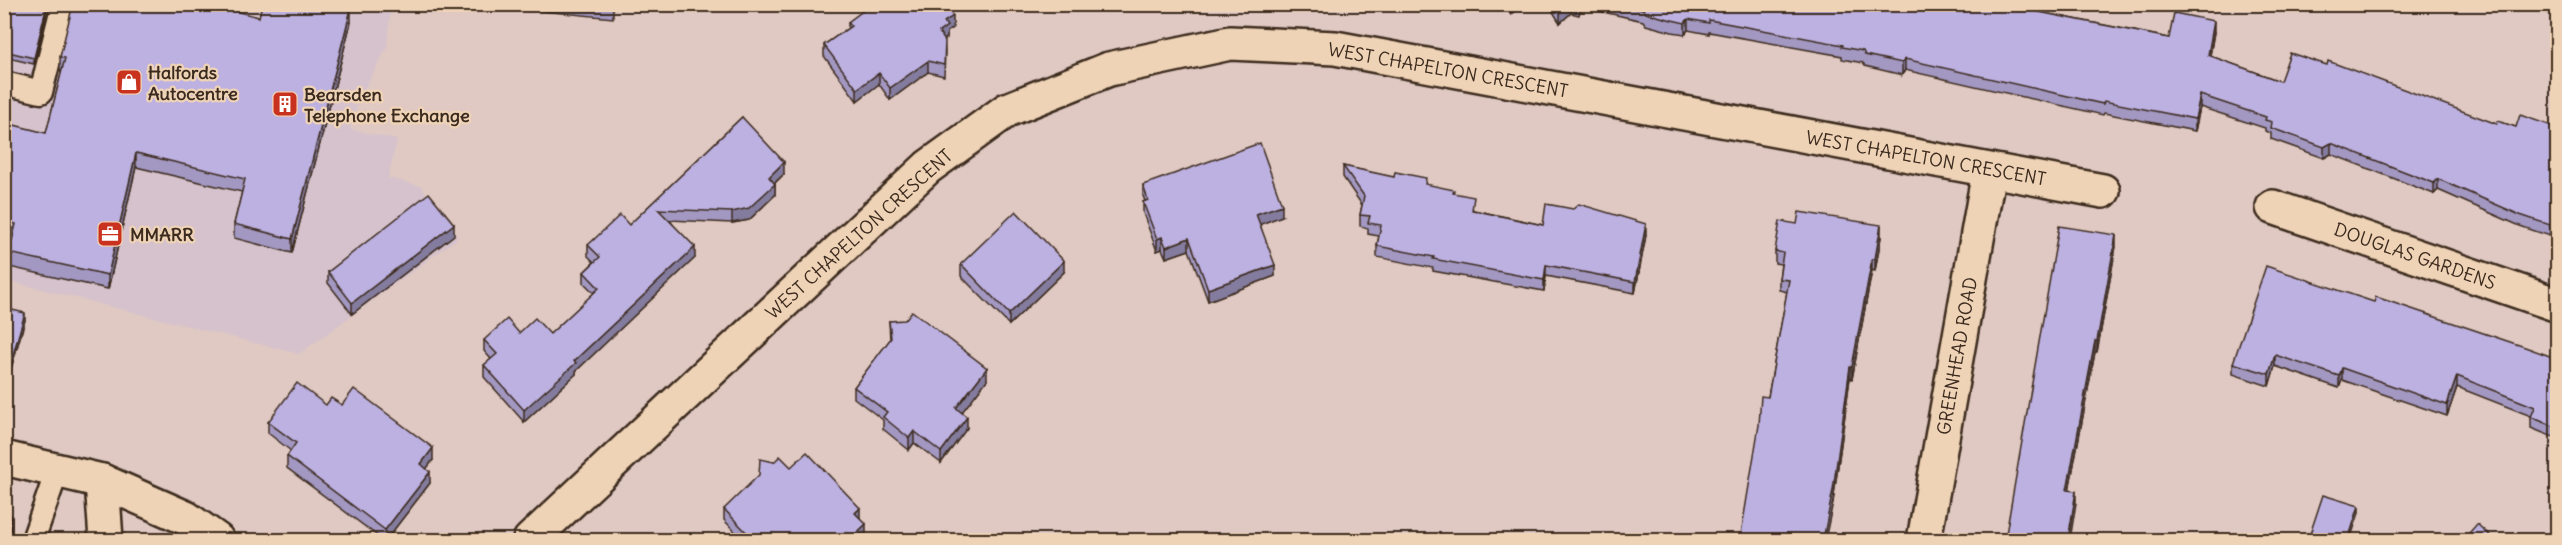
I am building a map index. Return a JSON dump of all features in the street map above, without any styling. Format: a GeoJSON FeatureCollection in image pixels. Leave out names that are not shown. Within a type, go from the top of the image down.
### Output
{"type":"FeatureCollection","features":[{"type":"Feature","properties":{"kind":"street","name":"WEST CHAPELTON CRESCENT"},"geometry":{"type":"LineString","coordinates":[[530,540],[928,167],[1007,110],[1109,69],[1230,43],[1335,48],[1989,171],[2103,190]]}},
{"type":"Feature","properties":{"kind":"street","name":"GREENHEAD ROAD"},"geometry":{"type":"LineString","coordinates":[[1924,540],[1989,171]]}},
{"type":"Feature","properties":{"kind":"street","name":"DOUGLAS GARDENS"},"geometry":{"type":"LineString","coordinates":[[2273,207],[2558,305]]}},
{"type":"Feature","properties":{"kind":"street"},"geometry":{"type":"LineString","coordinates":[[4,458],[102,481],[186,518],[217,540]]}},
{"type":"Feature","properties":{"kind":"street"},"geometry":{"type":"LineString","coordinates":[[102,481],[105,540]]}},
{"type":"Feature","properties":{"kind":"lane"},"geometry":{"type":"LineString","coordinates":[[4,83],[41,92],[63,4]]}},
{"type":"Feature","properties":{"kind":"lane"},"geometry":{"type":"LineString","coordinates":[[33,540],[57,471]]}},
{"type":"Feature","properties":{"kind":"shaded area"},"geometry":{"type":"Polygon","coordinates":[[[4,5],[391,5],[387,48],[359,99],[350,129],[397,140],[388,178],[421,186],[458,238],[299,354],[5,280],[4,5]]]}},
{"type":"Feature","properties":{"kind":"building"},"geometry":{"type":"Polygon","coordinates":[[[4,4],[25,4],[46,9],[34,58],[4,51],[4,4]]]}},
{"type":"Feature","properties":{"kind":"building"},"geometry":{"type":"Polygon","coordinates":[[[78,4],[207,4],[259,17],[262,4],[334,4],[351,9],[292,239],[234,224],[245,179],[136,153],[108,275],[9,253],[16,224],[4,221],[4,141],[6,142],[10,124],[46,133],[65,58],[60,57],[72,8],[77,9],[78,4]]]}},
{"type":"Feature","properties":{"kind":"building"},"geometry":{"type":"Polygon","coordinates":[[[872,4],[944,4],[953,16],[944,22],[947,26],[939,32],[945,41],[944,65],[928,61],[890,88],[879,73],[857,89],[824,45],[851,26],[848,22],[872,4]]]}},
{"type":"Feature","properties":{"kind":"building"},"geometry":{"type":"Polygon","coordinates":[[[1556,4],[1568,4],[1560,11],[1556,4]]]}},
{"type":"Feature","properties":{"kind":"building"},"geometry":{"type":"Polygon","coordinates":[[[1621,4],[1999,4],[2169,38],[2174,13],[2214,21],[2208,55],[2280,81],[2290,53],[2327,65],[2328,61],[2497,124],[2498,121],[2516,127],[2520,115],[2558,128],[2558,222],[2554,221],[2550,225],[2520,215],[2438,179],[2434,183],[2331,143],[2324,147],[2271,128],[2272,122],[2265,120],[2266,117],[2200,95],[2195,119],[2104,101],[2103,104],[1905,59],[1902,63],[1865,55],[1863,51],[1842,47],[1843,45],[1709,20],[1709,23],[1688,19],[1685,23],[1621,4]]]}},
{"type":"Feature","properties":{"kind":"building"},"geometry":{"type":"Polygon","coordinates":[[[742,117],[784,162],[769,177],[775,184],[749,208],[732,212],[658,209],[695,247],[574,361],[576,363],[524,410],[484,365],[497,354],[484,340],[507,319],[519,333],[535,318],[550,334],[599,288],[584,272],[600,257],[588,245],[620,215],[629,225],[742,117]]]}},
{"type":"Feature","properties":{"kind":"building"},"geometry":{"type":"Polygon","coordinates":[[[1260,143],[1282,205],[1256,214],[1275,265],[1208,289],[1189,238],[1166,247],[1162,237],[1157,239],[1143,202],[1148,200],[1143,185],[1260,143]]]}},
{"type":"Feature","properties":{"kind":"building"},"geometry":{"type":"Polygon","coordinates":[[[1343,166],[1394,177],[1395,172],[1426,178],[1425,184],[1474,197],[1472,210],[1543,225],[1546,204],[1573,209],[1579,204],[1646,224],[1635,282],[1546,265],[1544,280],[1377,246],[1381,225],[1368,223],[1370,216],[1360,215],[1364,196],[1343,166]]]}},
{"type":"Feature","properties":{"kind":"building"},"geometry":{"type":"Polygon","coordinates":[[[429,193],[454,224],[352,303],[328,272],[429,193]]]}},
{"type":"Feature","properties":{"kind":"building"},"geometry":{"type":"Polygon","coordinates":[[[1016,211],[1064,261],[1009,314],[961,264],[1016,211]]]}},
{"type":"Feature","properties":{"kind":"building"},"geometry":{"type":"Polygon","coordinates":[[[1799,212],[1881,225],[1875,259],[1872,259],[1852,367],[1850,367],[1833,490],[1823,540],[1740,540],[1759,425],[1761,396],[1768,397],[1789,280],[1779,279],[1783,253],[1775,251],[1780,221],[1797,224],[1799,212]]]}},
{"type":"Feature","properties":{"kind":"building"},"geometry":{"type":"Polygon","coordinates":[[[2059,226],[2116,235],[2067,490],[2076,491],[2068,540],[2005,540],[2059,226]]]}},
{"type":"Feature","properties":{"kind":"building"},"geometry":{"type":"Polygon","coordinates":[[[2266,266],[2374,302],[2376,297],[2558,359],[2558,428],[2531,417],[2535,407],[2457,376],[2447,405],[2342,368],[2339,376],[2275,355],[2269,374],[2233,363],[2266,266]]]}},
{"type":"Feature","properties":{"kind":"building"},"geometry":{"type":"Polygon","coordinates":[[[4,308],[25,313],[8,372],[4,371],[4,308]]]}},
{"type":"Feature","properties":{"kind":"building"},"geometry":{"type":"Polygon","coordinates":[[[912,311],[987,368],[956,408],[967,417],[941,452],[914,431],[909,438],[883,417],[887,412],[854,387],[891,338],[889,321],[905,320],[912,311]]]}},
{"type":"Feature","properties":{"kind":"building"},"geometry":{"type":"Polygon","coordinates":[[[297,383],[326,405],[331,398],[342,405],[354,389],[433,448],[421,464],[430,472],[385,530],[287,456],[296,443],[268,422],[297,383]]]}},
{"type":"Feature","properties":{"kind":"building"},"geometry":{"type":"Polygon","coordinates":[[[807,452],[860,508],[855,513],[866,524],[849,540],[834,540],[830,536],[825,540],[754,540],[724,509],[759,475],[760,459],[774,462],[780,456],[791,467],[807,452]]]}},
{"type":"Feature","properties":{"kind":"building"},"geometry":{"type":"Polygon","coordinates":[[[2323,495],[2359,506],[2348,540],[2308,540],[2323,495]]]}},
{"type":"Feature","properties":{"kind":"building"},"geometry":{"type":"Polygon","coordinates":[[[4,513],[11,515],[4,540],[4,513]]]}},
{"type":"Feature","properties":{"kind":"building"},"geometry":{"type":"Polygon","coordinates":[[[2477,524],[2495,540],[2463,540],[2477,524]]]}},
{"type":"Feature","properties":{"kind":"railway"},"geometry":{"type":"LineString","coordinates":[[2530,4],[2558,13]]}},
{"type":"Feature","properties":{"kind":"place","name":"Halfords Autocentre"},"geometry":{"type":"Point","coordinates":[129,82]}},
{"type":"Feature","properties":{"kind":"place","name":"Bearsden Telephone Exchange"},"geometry":{"type":"Point","coordinates":[285,104]}},
{"type":"Feature","properties":{"kind":"place","name":"MMARR"},"geometry":{"type":"Point","coordinates":[110,234]}}]}
